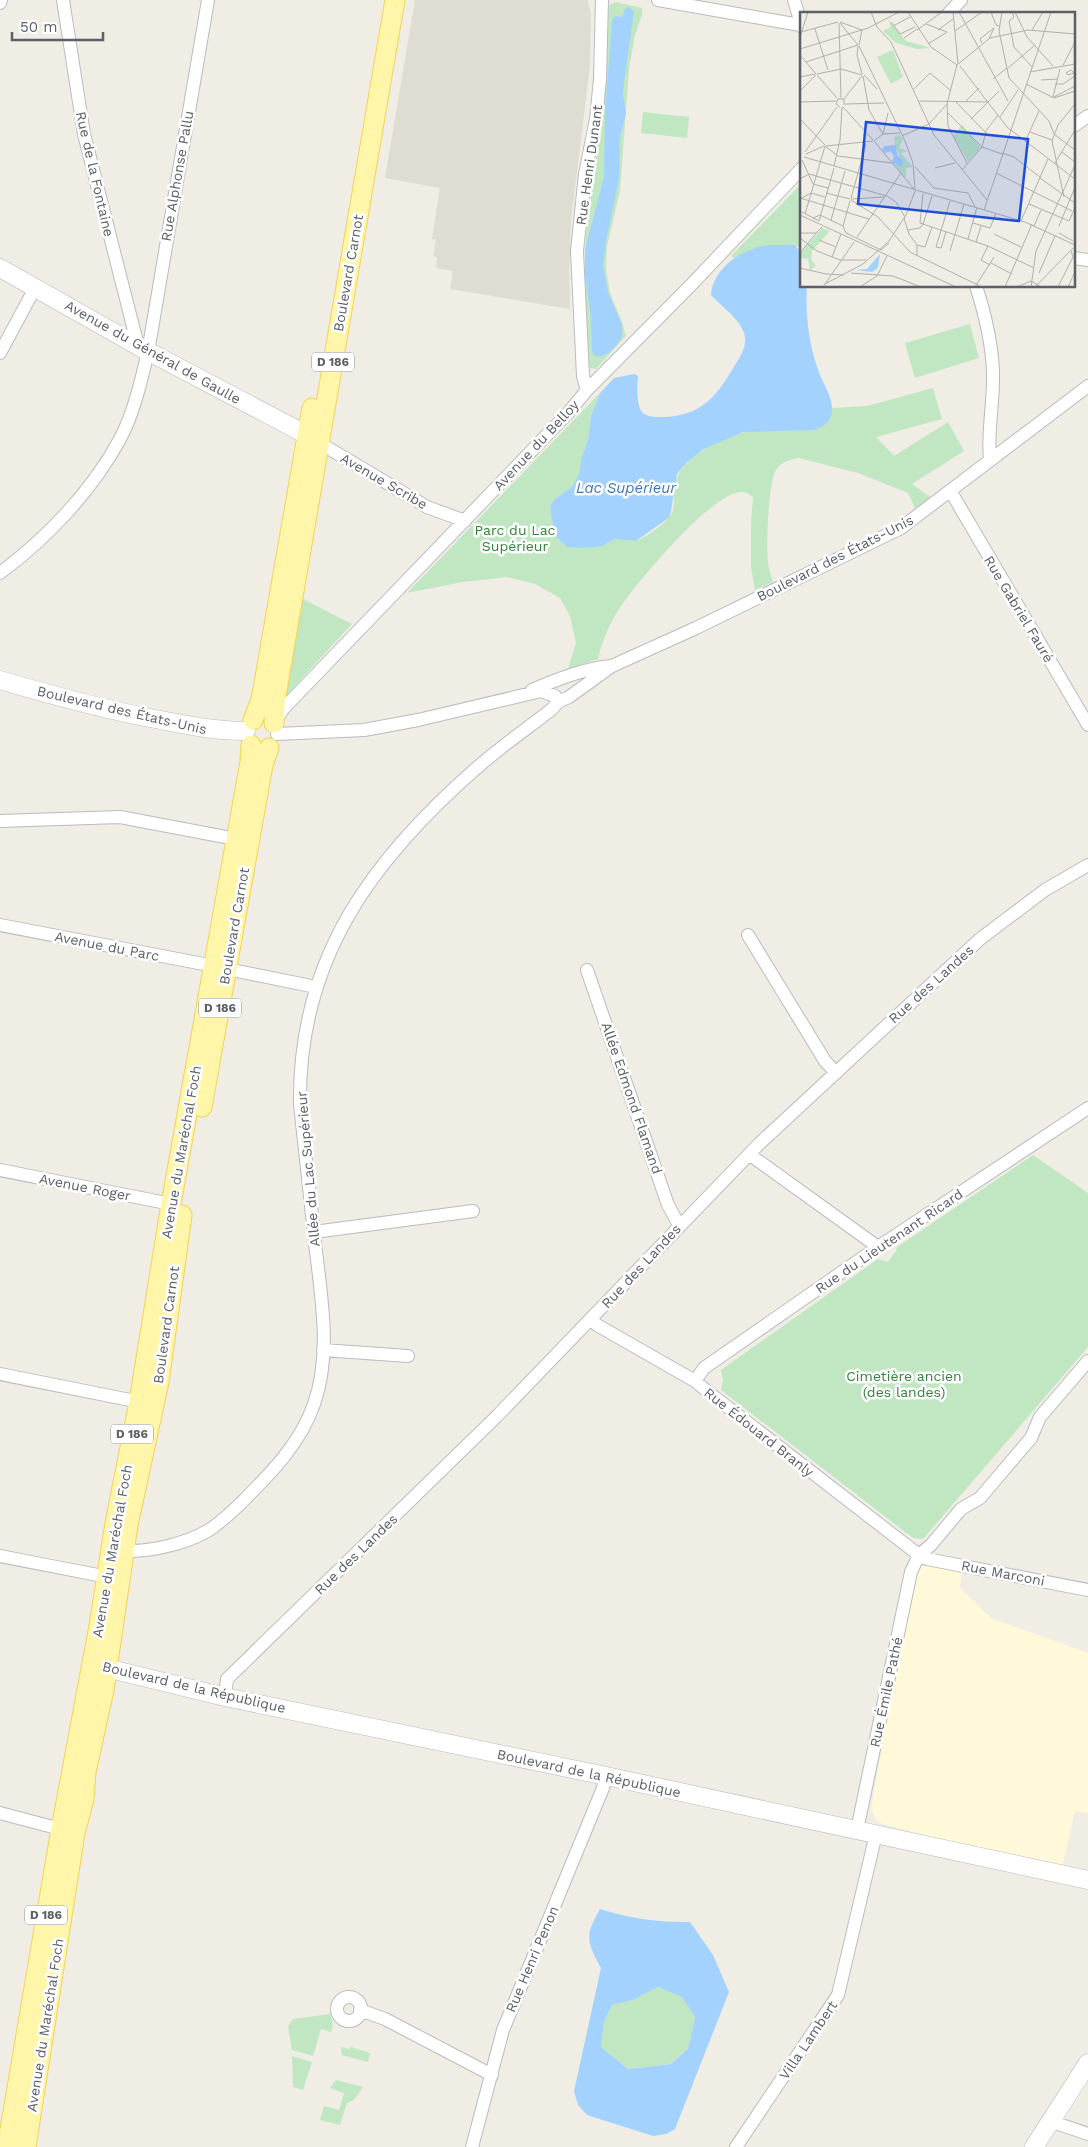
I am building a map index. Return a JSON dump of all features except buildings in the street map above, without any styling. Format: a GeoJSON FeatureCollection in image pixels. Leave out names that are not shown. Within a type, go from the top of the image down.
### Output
{"type":"FeatureCollection","features":[{"type":"Feature","properties":{"kind":"main road","name":"Boulevard Carnot"},"geometry":{"type":"LineString","coordinates":[[236,839],[250,762],[275,702],[332,301],[382,0]]}},
{"type":"Feature","properties":{"kind":"main road","name":"Boulevard Carnot"},"geometry":{"type":"LineString","coordinates":[[313,439],[395,0]]}},
{"type":"Feature","properties":{"kind":"main road","name":"Boulevard Carnot"},"geometry":{"type":"LineString","coordinates":[[99,1666],[117,1550],[128,1525],[177,1205],[221,968],[260,780],[264,732]]}},
{"type":"Feature","properties":{"kind":"main road","name":"D 186"},"geometry":{"type":"LineString","coordinates":[[221,968],[236,839]]}},
{"type":"Feature","properties":{"kind":"main road","name":"Avenue du Maréchal Foch"},"geometry":{"type":"LineString","coordinates":[[7,2147],[102,1656],[99,1626],[113,1578]]}},
{"type":"Feature","properties":{"kind":"main road","name":"Avenue du Maréchal Foch"},"geometry":{"type":"LineString","coordinates":[[26,2147],[68,1831]]}},
{"type":"Feature","properties":{"kind":"street","name":"Rue de la Fontaine"},"geometry":{"type":"LineString","coordinates":[[63,0],[84,134],[143,349]]}},
{"type":"Feature","properties":{"kind":"street","name":"Rue Alphonse Pallu"},"geometry":{"type":"LineString","coordinates":[[0,573],[60,519],[101,470],[120,438],[134,403],[208,0]]}},
{"type":"Feature","properties":{"kind":"street","name":"Rue Henri Dunant"},"geometry":{"type":"LineString","coordinates":[[587,390],[584,376],[580,320],[578,252],[584,174],[596,119],[600,79],[602,0]]}},
{"type":"Feature","properties":{"kind":"street"},"geometry":{"type":"LineString","coordinates":[[658,0],[800,26]]}},
{"type":"Feature","properties":{"kind":"street"},"geometry":{"type":"LineString","coordinates":[[794,0],[800,22]]}},
{"type":"Feature","properties":{"kind":"street"},"geometry":{"type":"LineString","coordinates":[[950,12],[961,0]]}},
{"type":"Feature","properties":{"kind":"street"},"geometry":{"type":"LineString","coordinates":[[1076,125],[1088,116]]}},
{"type":"Feature","properties":{"kind":"street","name":"Avenue du Belloy"},"geometry":{"type":"LineString","coordinates":[[264,732],[283,709],[568,413],[587,390],[692,284],[800,170]]}},
{"type":"Feature","properties":{"kind":"street","name":"Avenue du Général de Gaulle"},"geometry":{"type":"LineString","coordinates":[[0,268],[143,349],[313,439]]}},
{"type":"Feature","properties":{"kind":"street"},"geometry":{"type":"LineString","coordinates":[[0,352],[35,288]]}},
{"type":"Feature","properties":{"kind":"street"},"geometry":{"type":"LineString","coordinates":[[977,288],[990,339],[993,373],[988,441],[990,460]]}},
{"type":"Feature","properties":{"kind":"street","name":"Boulevard des États-Unis"},"geometry":{"type":"LineString","coordinates":[[0,680],[62,698],[136,716],[213,731],[364,730],[455,712],[540,690],[556,699],[569,697],[612,666],[696,628],[901,528],[951,492],[1088,386]]}},
{"type":"Feature","properties":{"kind":"street","name":"Avenue Scribe"},"geometry":{"type":"LineString","coordinates":[[313,439],[427,507],[465,521]]}},
{"type":"Feature","properties":{"kind":"street","name":"Rue Gabriel Fauré"},"geometry":{"type":"LineString","coordinates":[[951,492],[1088,725]]}},
{"type":"Feature","properties":{"kind":"street","name":"Boulevard des États-Unis"},"geometry":{"type":"LineString","coordinates":[[526,693],[562,677],[592,668],[612,666]]}},
{"type":"Feature","properties":{"kind":"street"},"geometry":{"type":"LineString","coordinates":[[556,699],[555,682],[562,677]]}},
{"type":"Feature","properties":{"kind":"street","name":"Allée du Lac Supérieur"},"geometry":{"type":"LineString","coordinates":[[117,1550],[150,1550],[190,1539],[208,1530],[241,1503],[279,1464],[299,1436],[314,1405],[319,1386],[324,1350],[322,1312],[300,1104],[300,1076],[306,1026],[316,986],[344,922],[362,892],[400,843],[428,812],[480,765],[552,710],[556,699]]}},
{"type":"Feature","properties":{"kind":"street"},"geometry":{"type":"LineString","coordinates":[[0,821],[120,817],[236,839]]}},
{"type":"Feature","properties":{"kind":"street","name":"Rue des Landes"},"geometry":{"type":"LineString","coordinates":[[225,1697],[227,1680],[497,1416],[749,1154],[980,939],[1044,890],[1088,866]]}},
{"type":"Feature","properties":{"kind":"street","name":"Avenue du Parc"},"geometry":{"type":"LineString","coordinates":[[0,925],[316,986]]}},
{"type":"Feature","properties":{"kind":"street"},"geometry":{"type":"LineString","coordinates":[[748,935],[825,1061],[836,1073]]}},
{"type":"Feature","properties":{"kind":"street","name":"Allée Edmond Flamand"},"geometry":{"type":"LineString","coordinates":[[587,970],[668,1205],[679,1225]]}},
{"type":"Feature","properties":{"kind":"street","name":"Rue du Lieutenant Ricard"},"geometry":{"type":"LineString","coordinates":[[695,1381],[704,1368],[878,1247],[1088,1108]]}},
{"type":"Feature","properties":{"kind":"street"},"geometry":{"type":"LineString","coordinates":[[749,1154],[878,1247]]}},
{"type":"Feature","properties":{"kind":"street","name":"Avenue Roger"},"geometry":{"type":"LineString","coordinates":[[0,1170],[177,1205]]}},
{"type":"Feature","properties":{"kind":"street"},"geometry":{"type":"LineString","coordinates":[[314,1232],[473,1211]]}},
{"type":"Feature","properties":{"kind":"street","name":"Rue Édouard Branly"},"geometry":{"type":"LineString","coordinates":[[591,1319],[597,1325],[695,1381],[919,1555]]}},
{"type":"Feature","properties":{"kind":"street"},"geometry":{"type":"LineString","coordinates":[[324,1350],[408,1356]]}},
{"type":"Feature","properties":{"kind":"street"},"geometry":{"type":"LineString","coordinates":[[919,1555],[931,1545],[961,1509],[980,1498],[1031,1438],[1040,1417],[1088,1360]]}},
{"type":"Feature","properties":{"kind":"street"},"geometry":{"type":"LineString","coordinates":[[0,1374],[147,1403]]}},
{"type":"Feature","properties":{"kind":"street","name":"Rue Marconi"},"geometry":{"type":"LineString","coordinates":[[919,1555],[927,1559],[1088,1590]]}},
{"type":"Feature","properties":{"kind":"street","name":"Rue Émile Pathé"},"geometry":{"type":"LineString","coordinates":[[856,1830],[911,1572],[919,1555]]}},
{"type":"Feature","properties":{"kind":"street"},"geometry":{"type":"LineString","coordinates":[[0,1556],[113,1578]]}},
{"type":"Feature","properties":{"kind":"street","name":"Boulevard de la République"},"geometry":{"type":"LineString","coordinates":[[99,1666],[225,1697],[606,1776],[1088,1880]]}},
{"type":"Feature","properties":{"kind":"street","name":"Rue Henri Penon"},"geometry":{"type":"LineString","coordinates":[[472,2147],[503,2030],[603,1788],[606,1776]]}},
{"type":"Feature","properties":{"kind":"street"},"geometry":{"type":"LineString","coordinates":[[0,1813],[68,1831]]}},
{"type":"Feature","properties":{"kind":"street","name":"Villa Lambert"},"geometry":{"type":"LineString","coordinates":[[736,2147],[838,1995],[876,1834]]}},
{"type":"Feature","properties":{"kind":"street"},"geometry":{"type":"LineString","coordinates":[[360,2010],[385,2019],[492,2075]]}},
{"type":"Feature","properties":{"kind":"street"},"geometry":{"type":"LineString","coordinates":[[1034,2147],[1088,2063]]}},
{"type":"Feature","properties":{"kind":"street"},"geometry":{"type":"LineString","coordinates":[[1050,2121],[1088,2134]]}},
{"type":"Feature","properties":{"kind":"shaded area"},"geometry":{"type":"Polygon","coordinates":[[[415,0],[587,0],[591,13],[590,65],[571,221],[570,309],[450,289],[453,271],[436,268],[437,257],[433,256],[436,240],[432,239],[440,188],[385,178],[415,0]]]}},
{"type":"Feature","properties":{"kind":"shaded area"},"geometry":{"type":"Polygon","coordinates":[[[921,1559],[963,1569],[960,1588],[991,1618],[1088,1653],[1088,1813],[1075,1811],[1061,1872],[879,1823],[871,1810],[912,1572],[921,1559]]]}},
{"type":"Feature","properties":{"kind":"green space"},"geometry":{"type":"Polygon","coordinates":[[[616,2],[642,8],[629,69],[620,191],[607,246],[606,269],[610,293],[626,336],[596,369],[590,368],[588,363],[585,287],[586,236],[606,73],[609,5],[616,2]]]}},
{"type":"Feature","properties":{"kind":"green space"},"geometry":{"type":"Polygon","coordinates":[[[643,112],[689,117],[687,138],[641,133],[643,112]]]}},
{"type":"Feature","properties":{"kind":"green space"},"geometry":{"type":"Polygon","coordinates":[[[800,185],[800,245],[798,247],[795,245],[755,248],[735,259],[731,256],[800,185]]]}},
{"type":"Feature","properties":{"kind":"green space"},"geometry":{"type":"Polygon","coordinates":[[[970,324],[979,358],[915,378],[905,343],[970,324]]]}},
{"type":"Feature","properties":{"kind":"green space","name":"Parc du Lac Supérieur"},"geometry":{"type":"Polygon","coordinates":[[[933,388],[942,419],[876,437],[894,456],[948,422],[964,451],[912,484],[933,499],[916,510],[908,493],[858,473],[799,458],[786,461],[780,465],[773,477],[769,501],[767,555],[773,582],[755,590],[751,567],[753,497],[743,492],[730,495],[714,505],[695,521],[657,561],[627,597],[612,621],[598,659],[568,669],[576,643],[570,616],[560,598],[535,584],[507,577],[463,582],[407,593],[600,393],[591,416],[588,440],[581,459],[581,472],[573,486],[554,500],[550,506],[558,539],[571,547],[586,547],[615,539],[632,541],[646,536],[665,522],[672,513],[674,489],[678,476],[685,465],[702,451],[731,436],[832,411],[832,408],[867,406],[933,388]]]}},
{"type":"Feature","properties":{"kind":"green space"},"geometry":{"type":"Polygon","coordinates":[[[299,597],[352,624],[282,700],[299,597]]]}},
{"type":"Feature","properties":{"kind":"green space","name":"Cimetière ancien (des landes)"},"geometry":{"type":"Polygon","coordinates":[[[1033,1155],[1088,1193],[1088,1347],[923,1539],[913,1538],[721,1390],[723,1380],[721,1370],[878,1259],[888,1262],[897,1247],[1033,1155]]]}},
{"type":"Feature","properties":{"kind":"green space"},"geometry":{"type":"Polygon","coordinates":[[[658,1987],[683,1997],[695,2017],[688,2049],[669,2064],[628,2069],[601,2047],[604,2022],[612,2005],[633,2000],[658,1987]]]}},
{"type":"Feature","properties":{"kind":"green space"},"geometry":{"type":"Polygon","coordinates":[[[330,2014],[333,2024],[331,2032],[321,2029],[313,2056],[292,2050],[288,2026],[293,2019],[330,2014]]]}},
{"type":"Feature","properties":{"kind":"green space"},"geometry":{"type":"Polygon","coordinates":[[[341,2047],[350,2049],[351,2047],[370,2053],[368,2062],[342,2055],[341,2047]]]}},
{"type":"Feature","properties":{"kind":"green space"},"geometry":{"type":"Polygon","coordinates":[[[292,2056],[312,2062],[303,2090],[293,2087],[292,2056]]]}},
{"type":"Feature","properties":{"kind":"green space"},"geometry":{"type":"Polygon","coordinates":[[[336,2080],[363,2087],[354,2100],[347,2103],[340,2125],[320,2120],[324,2106],[339,2110],[344,2093],[330,2088],[336,2080]]]}},
{"type":"Feature","properties":{"kind":"water"},"geometry":{"type":"Polygon","coordinates":[[[629,7],[634,12],[624,82],[623,95],[626,113],[620,138],[619,180],[603,265],[608,292],[622,325],[622,336],[611,351],[598,357],[594,356],[592,351],[591,319],[585,274],[585,249],[604,177],[605,112],[612,20],[615,16],[622,17],[625,9],[629,7]]]}},
{"type":"Feature","properties":{"kind":"water","name":"Lac Supérieur"},"geometry":{"type":"Polygon","coordinates":[[[766,245],[795,245],[800,252],[800,288],[807,288],[807,320],[816,364],[831,402],[832,412],[830,419],[823,426],[814,430],[743,432],[704,449],[687,462],[677,474],[670,517],[636,541],[615,539],[596,547],[567,547],[558,539],[554,531],[550,506],[554,500],[573,486],[580,472],[581,459],[588,440],[591,416],[600,393],[614,378],[634,374],[638,376],[639,406],[643,413],[647,415],[657,417],[675,416],[697,409],[706,403],[721,386],[742,354],[745,341],[744,333],[738,322],[711,295],[713,285],[717,276],[730,262],[757,247],[766,245]]]}},
{"type":"Feature","properties":{"kind":"water"},"geometry":{"type":"Polygon","coordinates":[[[600,1909],[645,1919],[690,1922],[713,1955],[729,1992],[675,2129],[666,2134],[653,2136],[587,2115],[578,2105],[574,2091],[601,1968],[592,1951],[589,1938],[592,1925],[600,1909]],[[658,1987],[633,2000],[612,2005],[604,2022],[601,2047],[628,2069],[670,2064],[688,2049],[695,2017],[682,1997],[658,1987]]]}}]}
